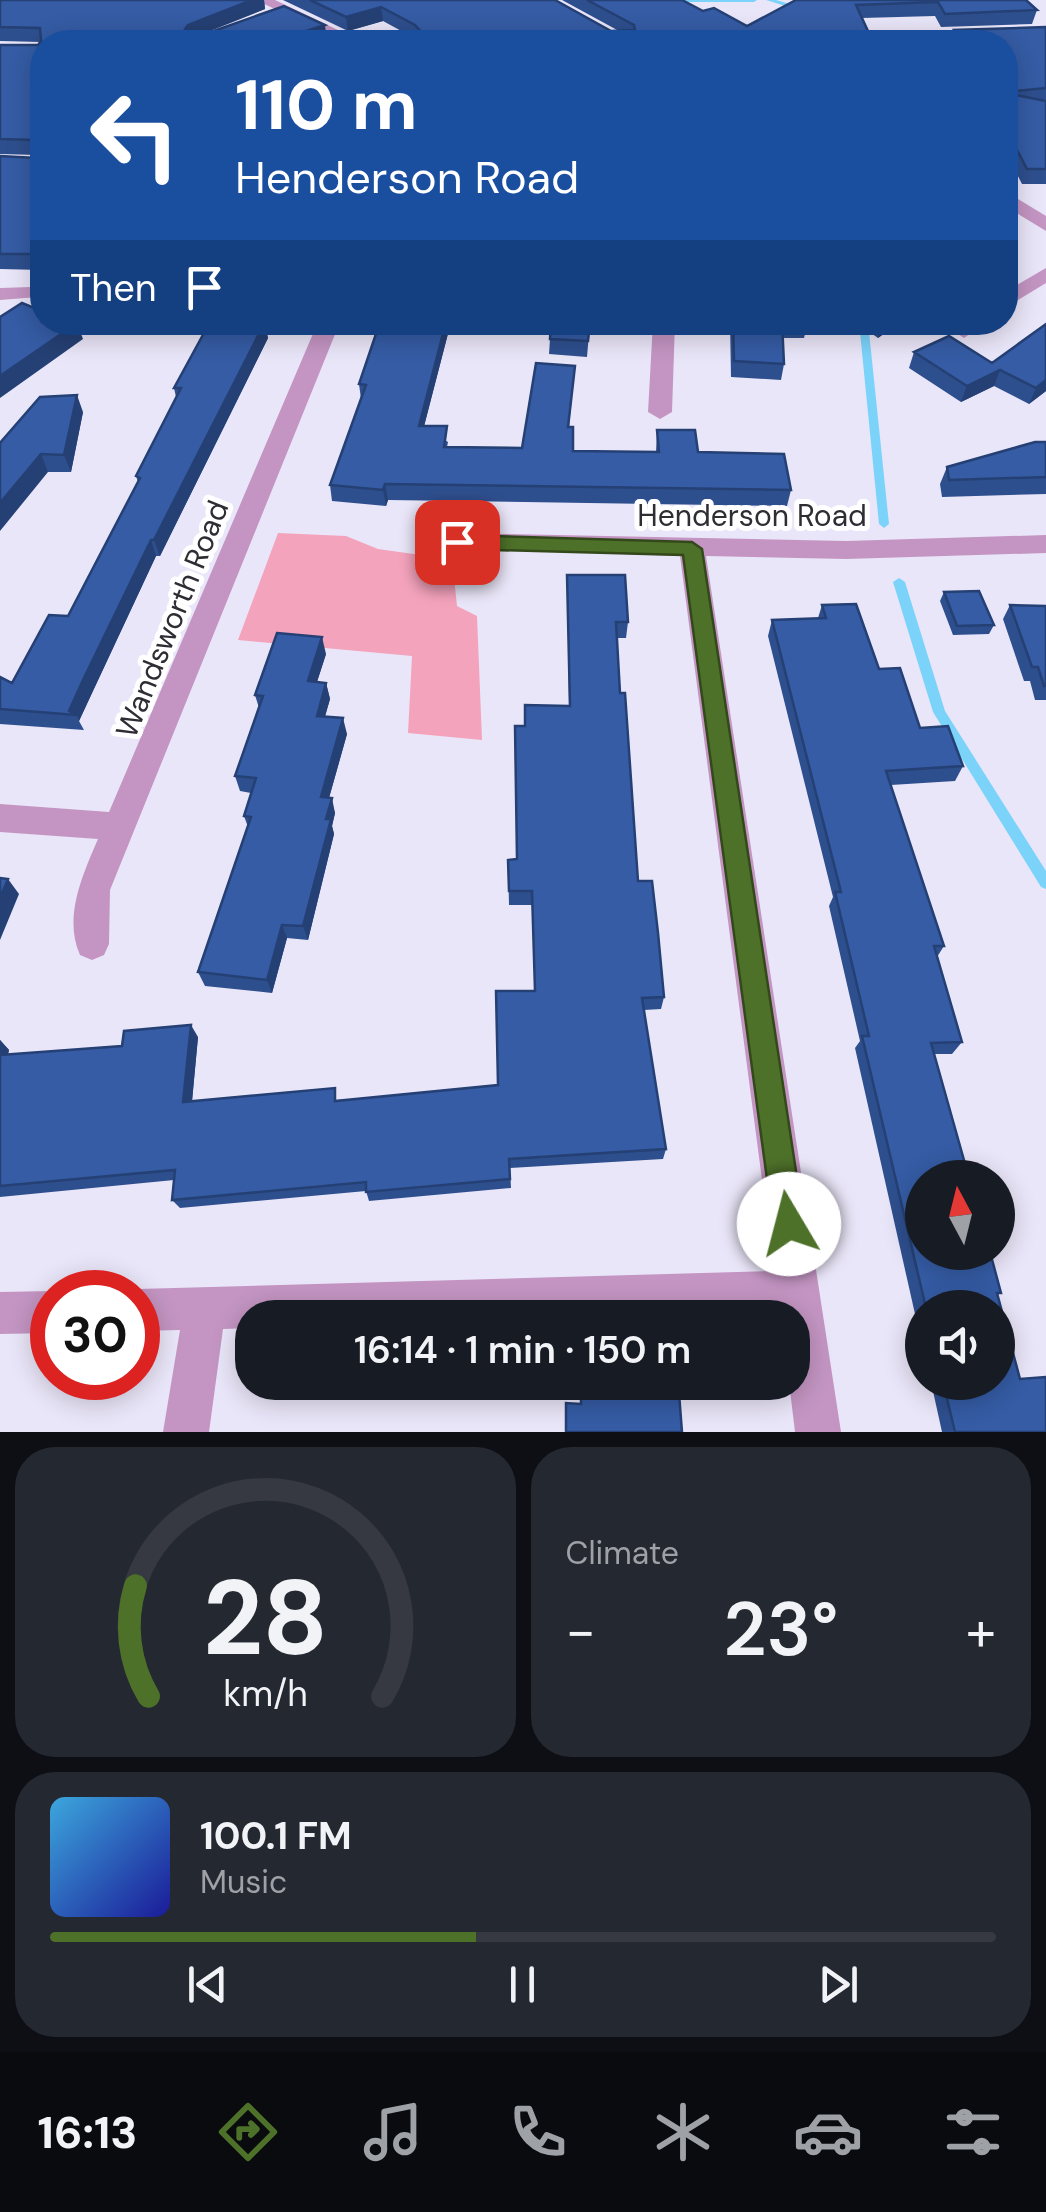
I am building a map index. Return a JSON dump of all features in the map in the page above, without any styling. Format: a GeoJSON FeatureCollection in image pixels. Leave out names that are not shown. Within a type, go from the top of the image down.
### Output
{"type":"FeatureCollection","features":[{"type":"Feature","properties":{"kind":"street"},"geometry":{"type":"LineString","coordinates":[[265,4],[328,30]]}},
{"type":"Feature","properties":{"kind":"street"},"geometry":{"type":"LineString","coordinates":[[1018,33],[1046,32]]}},
{"type":"Feature","properties":{"kind":"street"},"geometry":{"type":"LineString","coordinates":[[1018,206],[1046,225]]}},
{"type":"Feature","properties":{"kind":"street"},"geometry":{"type":"LineString","coordinates":[[1018,293],[1046,274]]}},
{"type":"Feature","properties":{"kind":"street"},"geometry":{"type":"LineString","coordinates":[[0,294],[30,293]]}},
{"type":"Feature","properties":{"kind":"street","name":"Wandsworth Road"},"geometry":{"type":"LineString","coordinates":[[92,944],[92,890],[325,335]]}},
{"type":"Feature","properties":{"kind":"street"},"geometry":{"type":"LineString","coordinates":[[660,412],[663,335]]}},
{"type":"Feature","properties":{"kind":"street","name":"Henderson Road"},"geometry":{"type":"LineString","coordinates":[[457,542],[846,550],[1046,544]]}},
{"type":"Feature","properties":{"kind":"street"},"geometry":{"type":"LineString","coordinates":[[692,549],[818,1432]]}},
{"type":"Feature","properties":{"kind":"street"},"geometry":{"type":"LineString","coordinates":[[0,818],[121,827]]}},
{"type":"Feature","properties":{"kind":"street"},"geometry":{"type":"LineString","coordinates":[[160,1309],[798,1291]]}},
{"type":"Feature","properties":{"kind":"street"},"geometry":{"type":"LineString","coordinates":[[186,1432],[205,1308]]}},
{"type":"Feature","properties":{"kind":"street"},"geometry":{"type":"LineString","coordinates":[[0,1312],[30,1312]]}},
{"type":"Feature","properties":{"kind":"shaded area"},"geometry":{"type":"Polygon","coordinates":[[[278,533],[346,536],[378,549],[442,558],[453,567],[457,606],[477,616],[482,740],[408,733],[412,656],[238,640],[278,533]]]}},
{"type":"Feature","properties":{"kind":"building"},"geometry":{"type":"Polygon","coordinates":[[[0,0],[252,0],[188,25],[186,30],[0,27],[0,0]]]}},
{"type":"Feature","properties":{"kind":"building"},"geometry":{"type":"Polygon","coordinates":[[[310,0],[555,0],[609,30],[419,30],[381,7],[346,17],[310,0]]]}},
{"type":"Feature","properties":{"kind":"building"},"geometry":{"type":"Polygon","coordinates":[[[587,0],[682,0],[703,11],[714,8],[747,26],[796,0],[1026,0],[1037,10],[945,14],[938,2],[856,5],[867,30],[635,30],[634,25],[587,0]]]}},
{"type":"Feature","properties":{"kind":"building"},"geometry":{"type":"Polygon","coordinates":[[[284,6],[325,25],[309,30],[217,30],[284,6]]]}},
{"type":"Feature","properties":{"kind":"building"},"geometry":{"type":"Polygon","coordinates":[[[1046,27],[1046,88],[1018,91],[1018,30],[954,30],[1046,27]]]}},
{"type":"Feature","properties":{"kind":"building"},"geometry":{"type":"Polygon","coordinates":[[[0,45],[30,45],[30,140],[0,139],[0,45]]]}},
{"type":"Feature","properties":{"kind":"building"},"geometry":{"type":"Polygon","coordinates":[[[1018,96],[1046,101],[1046,169],[1027,169],[1018,152],[1018,96]]]}},
{"type":"Feature","properties":{"kind":"building"},"geometry":{"type":"Polygon","coordinates":[[[0,156],[30,158],[30,254],[0,254],[0,156]]]}},
{"type":"Feature","properties":{"kind":"building"},"geometry":{"type":"Polygon","coordinates":[[[22,303],[30,306],[30,335],[60,335],[0,376],[0,317],[22,303]]]}},
{"type":"Feature","properties":{"kind":"building"},"geometry":{"type":"Polygon","coordinates":[[[1046,324],[1046,380],[1036,388],[1000,370],[967,386],[914,352],[949,336],[992,363],[1046,324]]]}},
{"type":"Feature","properties":{"kind":"building"},"geometry":{"type":"Polygon","coordinates":[[[203,335],[258,335],[83,680],[69,711],[77,715],[0,709],[0,677],[12,683],[49,615],[68,616],[140,478],[136,476],[181,388],[174,388],[203,335]]]}},
{"type":"Feature","properties":{"kind":"building"},"geometry":{"type":"Polygon","coordinates":[[[376,335],[443,335],[419,426],[447,426],[444,447],[522,448],[536,363],[575,366],[568,427],[573,427],[573,451],[659,452],[657,430],[695,430],[698,452],[784,454],[791,490],[385,484],[383,490],[330,485],[366,385],[359,384],[376,335]]]}},
{"type":"Feature","properties":{"kind":"building"},"geometry":{"type":"Polygon","coordinates":[[[550,335],[589,335],[588,341],[550,339],[550,335]]]}},
{"type":"Feature","properties":{"kind":"building"},"geometry":{"type":"Polygon","coordinates":[[[733,335],[783,335],[784,364],[734,361],[733,335]]]}},
{"type":"Feature","properties":{"kind":"building"},"geometry":{"type":"Polygon","coordinates":[[[77,395],[64,455],[41,454],[0,503],[0,443],[40,397],[77,395]]]}},
{"type":"Feature","properties":{"kind":"building"},"geometry":{"type":"Polygon","coordinates":[[[1046,442],[1046,477],[949,480],[947,467],[1046,442]]]}},
{"type":"Feature","properties":{"kind":"building"},"geometry":{"type":"Polygon","coordinates":[[[567,575],[625,575],[628,622],[616,622],[620,693],[625,693],[638,881],[652,881],[658,933],[664,997],[642,998],[666,1149],[509,1159],[510,1179],[366,1192],[366,1182],[172,1200],[175,1170],[0,1186],[0,1055],[122,1046],[124,1031],[191,1025],[183,1102],[335,1088],[335,1101],[498,1085],[496,991],[535,991],[532,891],[509,891],[508,860],[517,859],[515,726],[525,726],[525,705],[570,706],[567,575]]]}},
{"type":"Feature","properties":{"kind":"building"},"geometry":{"type":"Polygon","coordinates":[[[979,591],[994,625],[957,626],[944,592],[979,591]]]}},
{"type":"Feature","properties":{"kind":"building"},"geometry":{"type":"Polygon","coordinates":[[[856,604],[879,669],[900,668],[920,728],[948,726],[963,766],[886,771],[944,946],[934,946],[962,1042],[931,1043],[964,1160],[905,1160],[905,1219],[862,1036],[869,1036],[835,892],[841,892],[772,620],[826,618],[822,605],[856,604]]]}},
{"type":"Feature","properties":{"kind":"building"},"geometry":{"type":"Polygon","coordinates":[[[1010,605],[1046,606],[1046,686],[1038,667],[1032,667],[1010,605]]]}},
{"type":"Feature","properties":{"kind":"building"},"geometry":{"type":"Polygon","coordinates":[[[277,633],[322,637],[308,681],[326,683],[317,716],[343,718],[321,797],[332,798],[326,819],[331,819],[303,926],[282,925],[267,980],[198,972],[251,817],[244,816],[256,778],[235,776],[263,696],[255,695],[277,633]]]}},
{"type":"Feature","properties":{"kind":"building"},"geometry":{"type":"Polygon","coordinates":[[[0,878],[8,879],[0,898],[0,878]]]}},
{"type":"Feature","properties":{"kind":"building"},"geometry":{"type":"Polygon","coordinates":[[[917,1270],[995,1270],[1000,1290],[922,1290],[917,1270]]]}},
{"type":"Feature","properties":{"kind":"building"},"geometry":{"type":"Polygon","coordinates":[[[1015,1360],[1020,1379],[1046,1377],[1046,1432],[955,1432],[947,1400],[1015,1400],[1015,1360]]]}},
{"type":"Feature","properties":{"kind":"building"},"geometry":{"type":"Polygon","coordinates":[[[581,1400],[680,1400],[682,1432],[566,1432],[566,1403],[581,1404],[581,1400]]]}},
{"type":"Feature","properties":{"kind":"waterway"},"geometry":{"type":"LineString","coordinates":[[687,0],[754,0]]}},
{"type":"Feature","properties":{"kind":"waterway"},"geometry":{"type":"LineString","coordinates":[[769,0],[795,7],[802,30]]}},
{"type":"Feature","properties":{"kind":"waterway"},"geometry":{"type":"LineString","coordinates":[[864,335],[884,524]]}},
{"type":"Feature","properties":{"kind":"waterway"},"geometry":{"type":"LineString","coordinates":[[899,582],[939,712],[1046,883]]}},
{"type":"Feature","properties":{"kind":"route"},"geometry":{"type":"LineString","coordinates":[[457,542],[692,549],[789,1224]]}}]}
